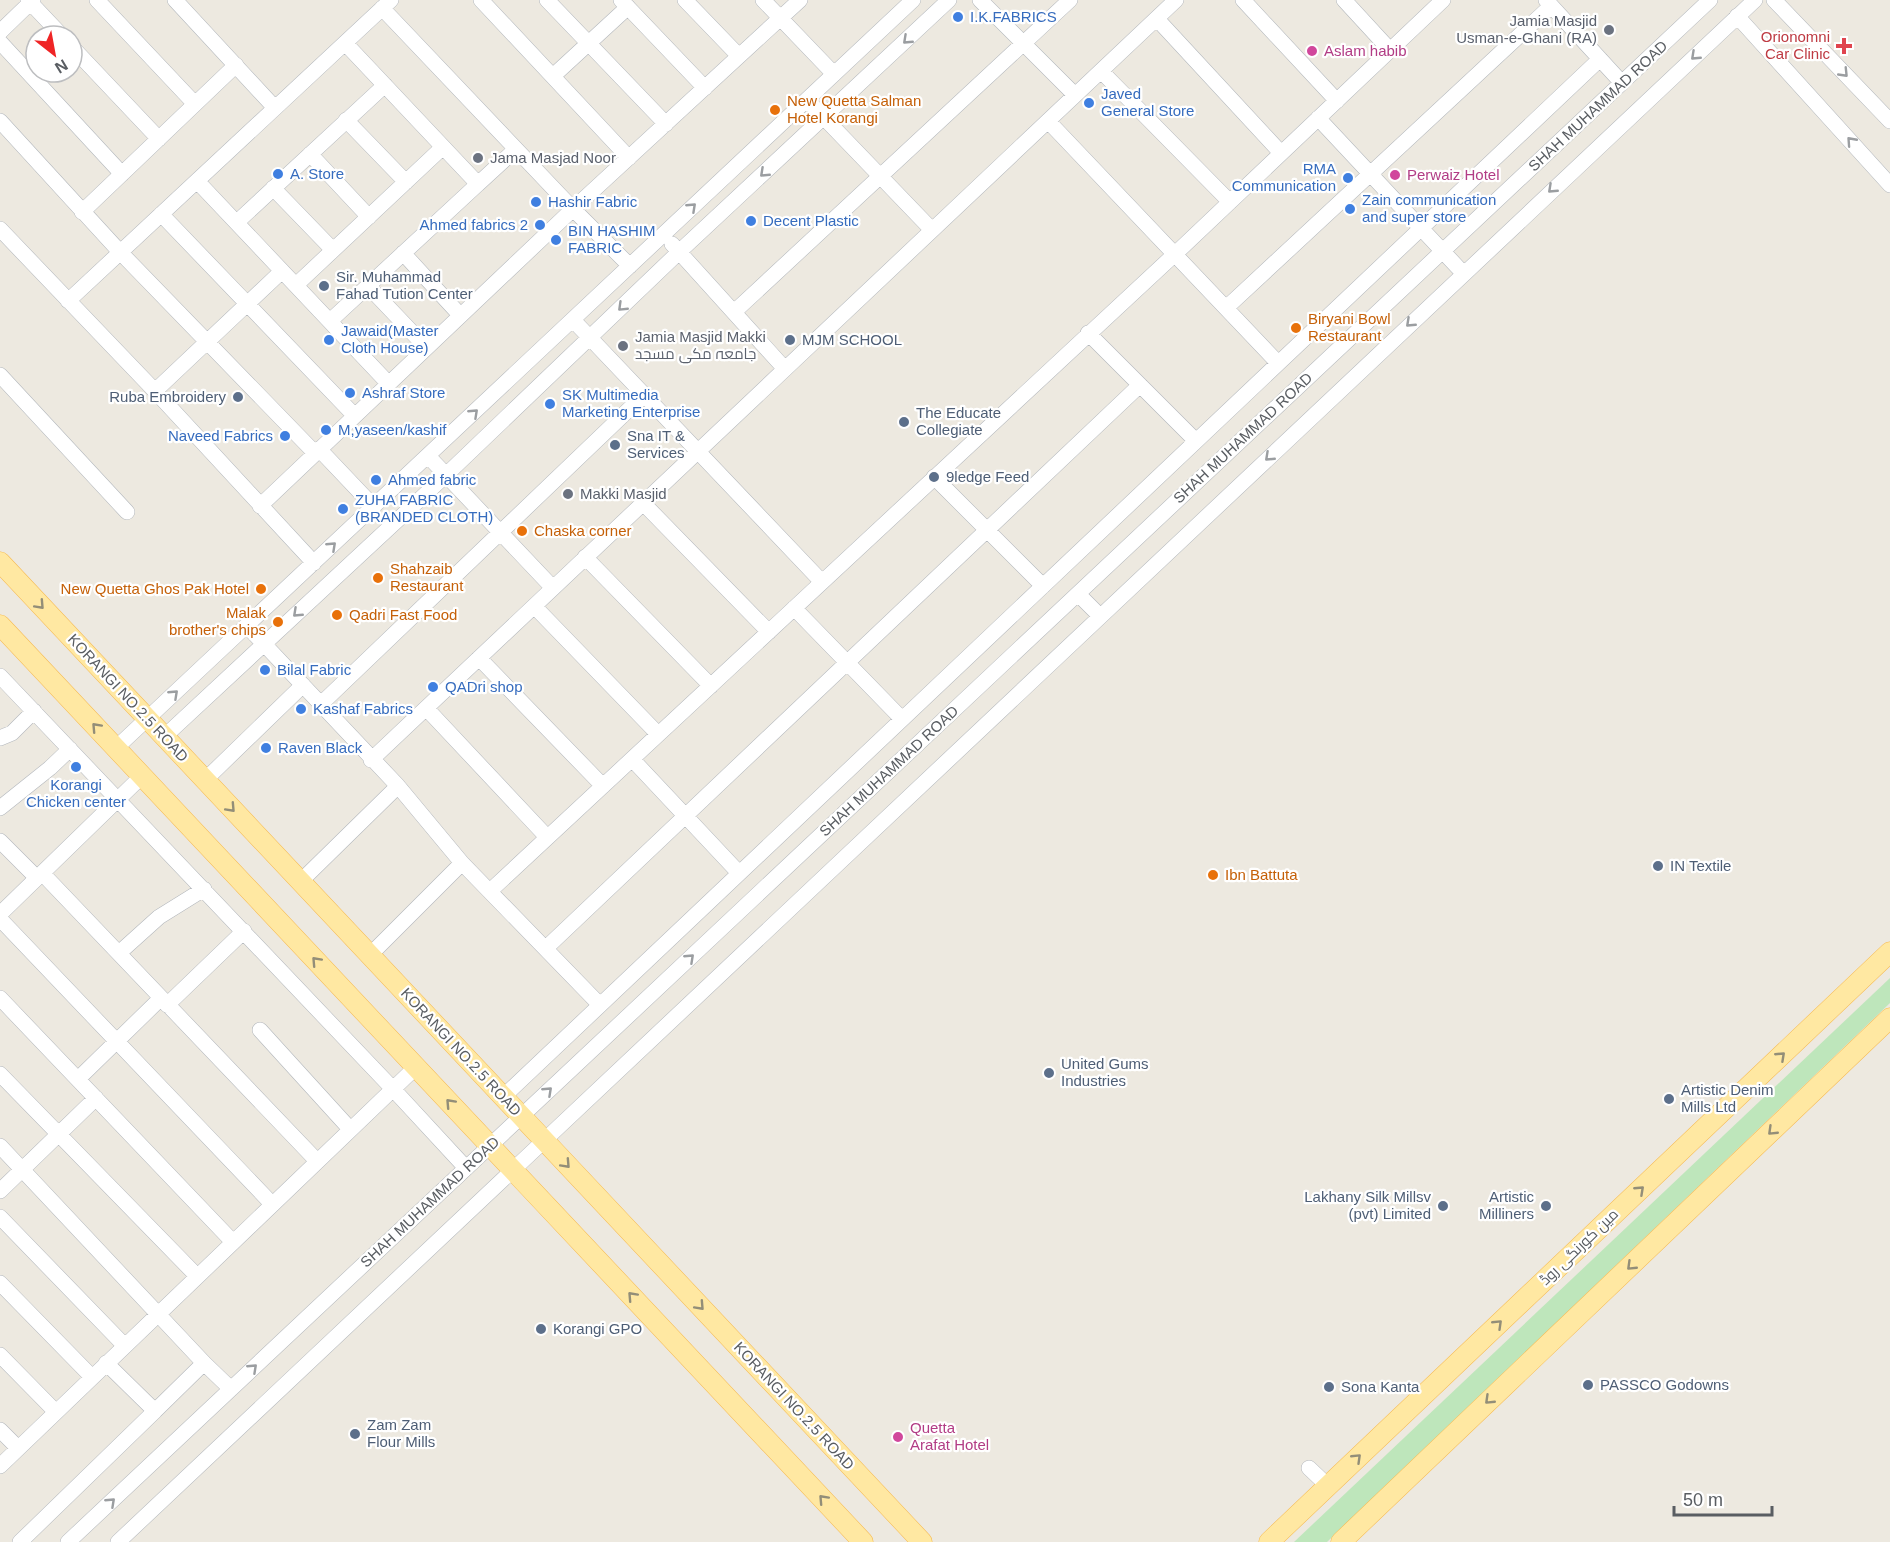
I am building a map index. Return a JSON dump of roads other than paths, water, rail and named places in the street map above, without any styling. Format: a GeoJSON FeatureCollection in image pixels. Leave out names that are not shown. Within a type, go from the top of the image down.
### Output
{"type":"FeatureCollection","features":[{"type":"Feature","properties":{"kind":"main road","name":"KORANGI NO.2.5 ROAD"},"geometry":{"type":"LineString","coordinates":[[0,562],[922,1542]]}},
{"type":"Feature","properties":{"kind":"main road"},"geometry":{"type":"LineString","coordinates":[[0,625],[863,1542]]}},
{"type":"Feature","properties":{"kind":"main road","name":"مین کورنگی روڈ"},"geometry":{"type":"LineString","coordinates":[[1269,1542],[1890,952]]}},
{"type":"Feature","properties":{"kind":"main road"},"geometry":{"type":"LineString","coordinates":[[1341,1542],[1890,1018]]}},
{"type":"Feature","properties":{"kind":"street"},"geometry":{"type":"LineString","coordinates":[[97,0],[195,104]]}},
{"type":"Feature","properties":{"kind":"street"},"geometry":{"type":"LineString","coordinates":[[175,0],[275,108]]}},
{"type":"Feature","properties":{"kind":"street"},"geometry":{"type":"LineString","coordinates":[[481,0],[629,158]]}},
{"type":"Feature","properties":{"kind":"street"},"geometry":{"type":"LineString","coordinates":[[547,0],[666,124]]}},
{"type":"Feature","properties":{"kind":"street"},"geometry":{"type":"LineString","coordinates":[[685,0],[739,56]]}},
{"type":"Feature","properties":{"kind":"street"},"geometry":{"type":"LineString","coordinates":[[763,0],[834,74]]}},
{"type":"Feature","properties":{"kind":"street"},"geometry":{"type":"LineString","coordinates":[[260,506],[573,209],[800,0]]}},
{"type":"Feature","properties":{"kind":"street"},"geometry":{"type":"LineString","coordinates":[[116,748],[913,0]]}},
{"type":"Feature","properties":{"kind":"street"},"geometry":{"type":"LineString","coordinates":[[164,737],[446,475],[679,252],[949,0]]}},
{"type":"Feature","properties":{"kind":"street"},"geometry":{"type":"LineString","coordinates":[[980,0],[1075,95]]}},
{"type":"Feature","properties":{"kind":"street"},"geometry":{"type":"LineString","coordinates":[[734,312],[1070,0]]}},
{"type":"Feature","properties":{"kind":"street"},"geometry":{"type":"LineString","coordinates":[[371,760],[1176,0]]}},
{"type":"Feature","properties":{"kind":"street"},"geometry":{"type":"LineString","coordinates":[[1244,0],[1336,101]]}},
{"type":"Feature","properties":{"kind":"street"},"geometry":{"type":"LineString","coordinates":[[1344,0],[1390,50]]}},
{"type":"Feature","properties":{"kind":"street"},"geometry":{"type":"LineString","coordinates":[[490,891],[1175,254],[1443,0]]}},
{"type":"Feature","properties":{"kind":"street","name":"SHAH MUHAMMAD ROAD"},"geometry":{"type":"LineString","coordinates":[[68,1542],[1710,0]]}},
{"type":"Feature","properties":{"kind":"street"},"geometry":{"type":"LineString","coordinates":[[1740,0],[1737,16],[1890,185]]}},
{"type":"Feature","properties":{"kind":"street","name":"SHAH MUHAMMAD ROAD"},"geometry":{"type":"LineString","coordinates":[[118,1542],[1755,0]]}},
{"type":"Feature","properties":{"kind":"street"},"geometry":{"type":"LineString","coordinates":[[1774,0],[1890,121]]}},
{"type":"Feature","properties":{"kind":"street"},"geometry":{"type":"LineString","coordinates":[[0,32],[31,1],[51,24]]}},
{"type":"Feature","properties":{"kind":"street"},"geometry":{"type":"LineString","coordinates":[[553,76],[588,45],[625,3],[705,88]]}},
{"type":"Feature","properties":{"kind":"street"},"geometry":{"type":"LineString","coordinates":[[1226,308],[1371,174],[1548,3],[1622,83]]}},
{"type":"Feature","properties":{"kind":"street"},"geometry":{"type":"LineString","coordinates":[[68,301],[387,4],[516,149],[630,266]]}},
{"type":"Feature","properties":{"kind":"street"},"geometry":{"type":"LineString","coordinates":[[1156,19],[1281,153]]}},
{"type":"Feature","properties":{"kind":"street"},"geometry":{"type":"LineString","coordinates":[[0,42],[122,174]]}},
{"type":"Feature","properties":{"kind":"street"},"geometry":{"type":"LineString","coordinates":[[345,43],[478,184]]}},
{"type":"Feature","properties":{"kind":"street"},"geometry":{"type":"LineString","coordinates":[[503,1097],[1600,59]]}},
{"type":"Feature","properties":{"kind":"street"},"geometry":{"type":"LineString","coordinates":[[84,60],[159,139]]}},
{"type":"Feature","properties":{"kind":"street"},"geometry":{"type":"LineString","coordinates":[[82,212],[236,65]]}},
{"type":"Feature","properties":{"kind":"street"},"geometry":{"type":"LineString","coordinates":[[1101,71],[1230,202]]}},
{"type":"Feature","properties":{"kind":"street"},"geometry":{"type":"LineString","coordinates":[[237,222],[385,85]]}},
{"type":"Feature","properties":{"kind":"street"},"geometry":{"type":"LineString","coordinates":[[807,100],[932,230]]}},
{"type":"Feature","properties":{"kind":"street"},"geometry":{"type":"LineString","coordinates":[[1318,118],[1463,273]]}},
{"type":"Feature","properties":{"kind":"street"},"geometry":{"type":"LineString","coordinates":[[346,120],[406,182]]}},
{"type":"Feature","properties":{"kind":"street"},"geometry":{"type":"LineString","coordinates":[[0,121],[82,212],[207,342],[374,507]]}},
{"type":"Feature","properties":{"kind":"street"},"geometry":{"type":"LineString","coordinates":[[1048,121],[1278,363]]}},
{"type":"Feature","properties":{"kind":"street"},"geometry":{"type":"LineString","coordinates":[[296,285],[443,147]]}},
{"type":"Feature","properties":{"kind":"street"},"geometry":{"type":"LineString","coordinates":[[330,321],[516,149]]}},
{"type":"Feature","properties":{"kind":"street"},"geometry":{"type":"LineString","coordinates":[[310,154],[369,217]]}},
{"type":"Feature","properties":{"kind":"street"},"geometry":{"type":"LineString","coordinates":[[197,181],[388,383]]}},
{"type":"Feature","properties":{"kind":"street"},"geometry":{"type":"LineString","coordinates":[[273,188],[333,250]]}},
{"type":"Feature","properties":{"kind":"street"},"geometry":{"type":"LineString","coordinates":[[161,214],[354,415]]}},
{"type":"Feature","properties":{"kind":"street"},"geometry":{"type":"LineString","coordinates":[[0,229],[155,391],[314,563]]}},
{"type":"Feature","properties":{"kind":"street"},"geometry":{"type":"LineString","coordinates":[[663,235],[785,369]]}},
{"type":"Feature","properties":{"kind":"street"},"geometry":{"type":"LineString","coordinates":[[403,253],[460,315]]}},
{"type":"Feature","properties":{"kind":"street"},"geometry":{"type":"LineString","coordinates":[[155,391],[282,271]]}},
{"type":"Feature","properties":{"kind":"street"},"geometry":{"type":"LineString","coordinates":[[368,286],[426,347]]}},
{"type":"Feature","properties":{"kind":"street"},"geometry":{"type":"LineString","coordinates":[[573,320],[822,582]]}},
{"type":"Feature","properties":{"kind":"street"},"geometry":{"type":"LineString","coordinates":[[1088,333],[1196,441]]}},
{"type":"Feature","properties":{"kind":"street"},"geometry":{"type":"LineString","coordinates":[[0,375],[128,512]]}},
{"type":"Feature","properties":{"kind":"street"},"geometry":{"type":"LineString","coordinates":[[546,948],[1140,385]]}},
{"type":"Feature","properties":{"kind":"street"},"geometry":{"type":"LineString","coordinates":[[321,704],[645,394]]}},
{"type":"Feature","properties":{"kind":"street"},"geometry":{"type":"LineString","coordinates":[[428,456],[553,588]]}},
{"type":"Feature","properties":{"kind":"street"},"geometry":{"type":"LineString","coordinates":[[934,477],[1042,586]]}},
{"type":"Feature","properties":{"kind":"street"},"geometry":{"type":"LineString","coordinates":[[643,503],[769,632]]}},
{"type":"Feature","properties":{"kind":"street"},"geometry":{"type":"LineString","coordinates":[[585,558],[711,686]]}},
{"type":"Feature","properties":{"kind":"street"},"geometry":{"type":"LineString","coordinates":[[1078,594],[1100,616]]}},
{"type":"Feature","properties":{"kind":"street"},"geometry":{"type":"LineString","coordinates":[[534,606],[658,734]]}},
{"type":"Feature","properties":{"kind":"street"},"geometry":{"type":"LineString","coordinates":[[794,608],[902,718]]}},
{"type":"Feature","properties":{"kind":"street"},"geometry":{"type":"LineString","coordinates":[[247,626],[398,786],[462,863],[600,1005]]}},
{"type":"Feature","properties":{"kind":"street"},"geometry":{"type":"LineString","coordinates":[[479,658],[603,786]]}},
{"type":"Feature","properties":{"kind":"street"},"geometry":{"type":"LineString","coordinates":[[0,676],[119,799],[466,1168]]}},
{"type":"Feature","properties":{"kind":"street"},"geometry":{"type":"LineString","coordinates":[[205,780],[303,685]]}},
{"type":"Feature","properties":{"kind":"street"},"geometry":{"type":"LineString","coordinates":[[426,708],[547,837]]}},
{"type":"Feature","properties":{"kind":"street"},"geometry":{"type":"LineString","coordinates":[[0,738],[12,733],[34,711]]}},
{"type":"Feature","properties":{"kind":"street"},"geometry":{"type":"LineString","coordinates":[[0,808],[70,749]]}},
{"type":"Feature","properties":{"kind":"street"},"geometry":{"type":"LineString","coordinates":[[632,759],[739,873]]}},
{"type":"Feature","properties":{"kind":"street"},"geometry":{"type":"LineString","coordinates":[[142,776],[0,917],[272,1204]]}},
{"type":"Feature","properties":{"kind":"street"},"geometry":{"type":"LineString","coordinates":[[300,882],[398,786]]}},
{"type":"Feature","properties":{"kind":"street"},"geometry":{"type":"LineString","coordinates":[[0,841],[40,876],[119,953],[317,1161]]}},
{"type":"Feature","properties":{"kind":"street"},"geometry":{"type":"LineString","coordinates":[[370,955],[462,863]]}},
{"type":"Feature","properties":{"kind":"street"},"geometry":{"type":"LineString","coordinates":[[119,953],[159,917],[204,889]]}},
{"type":"Feature","properties":{"kind":"street"},"geometry":{"type":"LineString","coordinates":[[78,1079],[116,1040],[244,931]]}},
{"type":"Feature","properties":{"kind":"street"},"geometry":{"type":"LineString","coordinates":[[0,998],[233,1242]]}},
{"type":"Feature","properties":{"kind":"street"},"geometry":{"type":"LineString","coordinates":[[260,1030],[350,1129]]}},
{"type":"Feature","properties":{"kind":"street"},"geometry":{"type":"LineString","coordinates":[[0,1466],[416,1067]]}},
{"type":"Feature","properties":{"kind":"street"},"geometry":{"type":"LineString","coordinates":[[0,1074],[197,1276]]}},
{"type":"Feature","properties":{"kind":"street"},"geometry":{"type":"LineString","coordinates":[[0,1191],[96,1098]]}},
{"type":"Feature","properties":{"kind":"street"},"geometry":{"type":"LineString","coordinates":[[0,1146],[231,1389]]}},
{"type":"Feature","properties":{"kind":"street"},"geometry":{"type":"LineString","coordinates":[[0,1217],[125,1346]]}},
{"type":"Feature","properties":{"kind":"street"},"geometry":{"type":"LineString","coordinates":[[0,1283],[92,1377]]}},
{"type":"Feature","properties":{"kind":"street"},"geometry":{"type":"LineString","coordinates":[[0,1354],[56,1412]]}},
{"type":"Feature","properties":{"kind":"street"},"geometry":{"type":"LineString","coordinates":[[106,1363],[155,1411]]}},
{"type":"Feature","properties":{"kind":"street"},"geometry":{"type":"LineString","coordinates":[[20,1542],[204,1363]]}},
{"type":"Feature","properties":{"kind":"street"},"geometry":{"type":"LineString","coordinates":[[0,1430],[18,1448]]}},
{"type":"Feature","properties":{"kind":"street"},"geometry":{"type":"LineString","coordinates":[[1309,1468],[1328,1486]]}},
{"type":"Feature","properties":{"kind":"place","name":"I.K.FABRICS"},"geometry":{"type":"Point","coordinates":[958,17]}},
{"type":"Feature","properties":{"kind":"place","name":"Jamia Masjid Usman-e-Ghani (RA)"},"geometry":{"type":"Point","coordinates":[1609,30]}},
{"type":"Feature","properties":{"kind":"place","name":"Orionomni Car Clinic"},"geometry":{"type":"Point","coordinates":[1844,46]}},
{"type":"Feature","properties":{"kind":"place","name":"Aslam habib"},"geometry":{"type":"Point","coordinates":[1312,51]}},
{"type":"Feature","properties":{"kind":"place","name":"Javed General Store"},"geometry":{"type":"Point","coordinates":[1089,103]}},
{"type":"Feature","properties":{"kind":"place","name":"New Quetta Salman Hotel Korangi"},"geometry":{"type":"Point","coordinates":[775,110]}},
{"type":"Feature","properties":{"kind":"place","name":"Jama Masjad Noor"},"geometry":{"type":"Point","coordinates":[478,158]}},
{"type":"Feature","properties":{"kind":"place","name":"A. Store"},"geometry":{"type":"Point","coordinates":[278,174]}},
{"type":"Feature","properties":{"kind":"place","name":"Perwaiz Hotel"},"geometry":{"type":"Point","coordinates":[1395,175]}},
{"type":"Feature","properties":{"kind":"place","name":"RMA Communication"},"geometry":{"type":"Point","coordinates":[1348,178]}},
{"type":"Feature","properties":{"kind":"place","name":"Hashir Fabric"},"geometry":{"type":"Point","coordinates":[536,202]}},
{"type":"Feature","properties":{"kind":"place","name":"Zain communication and super store"},"geometry":{"type":"Point","coordinates":[1350,209]}},
{"type":"Feature","properties":{"kind":"place","name":"Decent Plastic"},"geometry":{"type":"Point","coordinates":[751,221]}},
{"type":"Feature","properties":{"kind":"place","name":"Ahmed fabrics 2"},"geometry":{"type":"Point","coordinates":[540,225]}},
{"type":"Feature","properties":{"kind":"place","name":"BIN HASHIM FABRIC"},"geometry":{"type":"Point","coordinates":[556,240]}},
{"type":"Feature","properties":{"kind":"place","name":"Sir. Muhammad Fahad Tution Center"},"geometry":{"type":"Point","coordinates":[324,286]}},
{"type":"Feature","properties":{"kind":"place","name":"Biryani Bowl Restaurant"},"geometry":{"type":"Point","coordinates":[1296,328]}},
{"type":"Feature","properties":{"kind":"place","name":"Jawaid(Master Cloth House)"},"geometry":{"type":"Point","coordinates":[329,340]}},
{"type":"Feature","properties":{"kind":"place","name":"MJM SCHOOL"},"geometry":{"type":"Point","coordinates":[790,340]}},
{"type":"Feature","properties":{"kind":"place","name":"Jamia Masjid Makki جامعہ مکی مسجد"},"geometry":{"type":"Point","coordinates":[623,346]}},
{"type":"Feature","properties":{"kind":"place","name":"Ashraf Store"},"geometry":{"type":"Point","coordinates":[350,393]}},
{"type":"Feature","properties":{"kind":"place","name":"Ruba Embroidery"},"geometry":{"type":"Point","coordinates":[238,397]}},
{"type":"Feature","properties":{"kind":"place","name":"SK Multimedia Marketing Enterprise"},"geometry":{"type":"Point","coordinates":[550,404]}},
{"type":"Feature","properties":{"kind":"place","name":"The Educate Collegiate"},"geometry":{"type":"Point","coordinates":[904,422]}},
{"type":"Feature","properties":{"kind":"place","name":"M,yaseen/kashif"},"geometry":{"type":"Point","coordinates":[326,430]}},
{"type":"Feature","properties":{"kind":"place","name":"Naveed Fabrics"},"geometry":{"type":"Point","coordinates":[285,436]}},
{"type":"Feature","properties":{"kind":"place","name":"Sna IT & Services"},"geometry":{"type":"Point","coordinates":[615,445]}},
{"type":"Feature","properties":{"kind":"place","name":"9ledge Feed"},"geometry":{"type":"Point","coordinates":[934,477]}},
{"type":"Feature","properties":{"kind":"place","name":"Ahmed fabric"},"geometry":{"type":"Point","coordinates":[376,480]}},
{"type":"Feature","properties":{"kind":"place","name":"Makki Masjid"},"geometry":{"type":"Point","coordinates":[568,494]}},
{"type":"Feature","properties":{"kind":"place","name":"ZUHA FABRIC (BRANDED CLOTH)"},"geometry":{"type":"Point","coordinates":[343,509]}},
{"type":"Feature","properties":{"kind":"place","name":"Chaska corner"},"geometry":{"type":"Point","coordinates":[522,531]}},
{"type":"Feature","properties":{"kind":"place","name":"Shahzaib Restaurant"},"geometry":{"type":"Point","coordinates":[378,578]}},
{"type":"Feature","properties":{"kind":"place","name":"New Quetta Ghos Pak Hotel"},"geometry":{"type":"Point","coordinates":[261,589]}},
{"type":"Feature","properties":{"kind":"place","name":"Qadri Fast Food"},"geometry":{"type":"Point","coordinates":[337,615]}},
{"type":"Feature","properties":{"kind":"place","name":"Malak brother's chips"},"geometry":{"type":"Point","coordinates":[278,622]}},
{"type":"Feature","properties":{"kind":"place","name":"Bilal Fabric"},"geometry":{"type":"Point","coordinates":[265,670]}},
{"type":"Feature","properties":{"kind":"place","name":"QADri shop"},"geometry":{"type":"Point","coordinates":[433,687]}},
{"type":"Feature","properties":{"kind":"place","name":"Kashaf Fabrics"},"geometry":{"type":"Point","coordinates":[301,709]}},
{"type":"Feature","properties":{"kind":"place","name":"Raven Black"},"geometry":{"type":"Point","coordinates":[266,748]}},
{"type":"Feature","properties":{"kind":"place","name":"Korangi Chicken center"},"geometry":{"type":"Point","coordinates":[76,767]}},
{"type":"Feature","properties":{"kind":"place","name":"IN Textile"},"geometry":{"type":"Point","coordinates":[1658,866]}},
{"type":"Feature","properties":{"kind":"place","name":"Ibn Battuta"},"geometry":{"type":"Point","coordinates":[1213,875]}},
{"type":"Feature","properties":{"kind":"place","name":"United Gums Industries"},"geometry":{"type":"Point","coordinates":[1049,1073]}},
{"type":"Feature","properties":{"kind":"place","name":"Artistic Denim Mills Ltd"},"geometry":{"type":"Point","coordinates":[1669,1099]}},
{"type":"Feature","properties":{"kind":"place","name":"Lakhany Silk Millsv (pvt) Limited"},"geometry":{"type":"Point","coordinates":[1443,1206]}},
{"type":"Feature","properties":{"kind":"place","name":"Artistic Milliners"},"geometry":{"type":"Point","coordinates":[1546,1206]}},
{"type":"Feature","properties":{"kind":"place","name":"Korangi GPO"},"geometry":{"type":"Point","coordinates":[541,1329]}},
{"type":"Feature","properties":{"kind":"place","name":"PASSCO Godowns"},"geometry":{"type":"Point","coordinates":[1588,1385]}},
{"type":"Feature","properties":{"kind":"place","name":"Sona Kanta"},"geometry":{"type":"Point","coordinates":[1329,1387]}},
{"type":"Feature","properties":{"kind":"place","name":"Zam Zam Flour Mills"},"geometry":{"type":"Point","coordinates":[355,1434]}},
{"type":"Feature","properties":{"kind":"place","name":"Quetta Arafat Hotel"},"geometry":{"type":"Point","coordinates":[898,1437]}}]}
